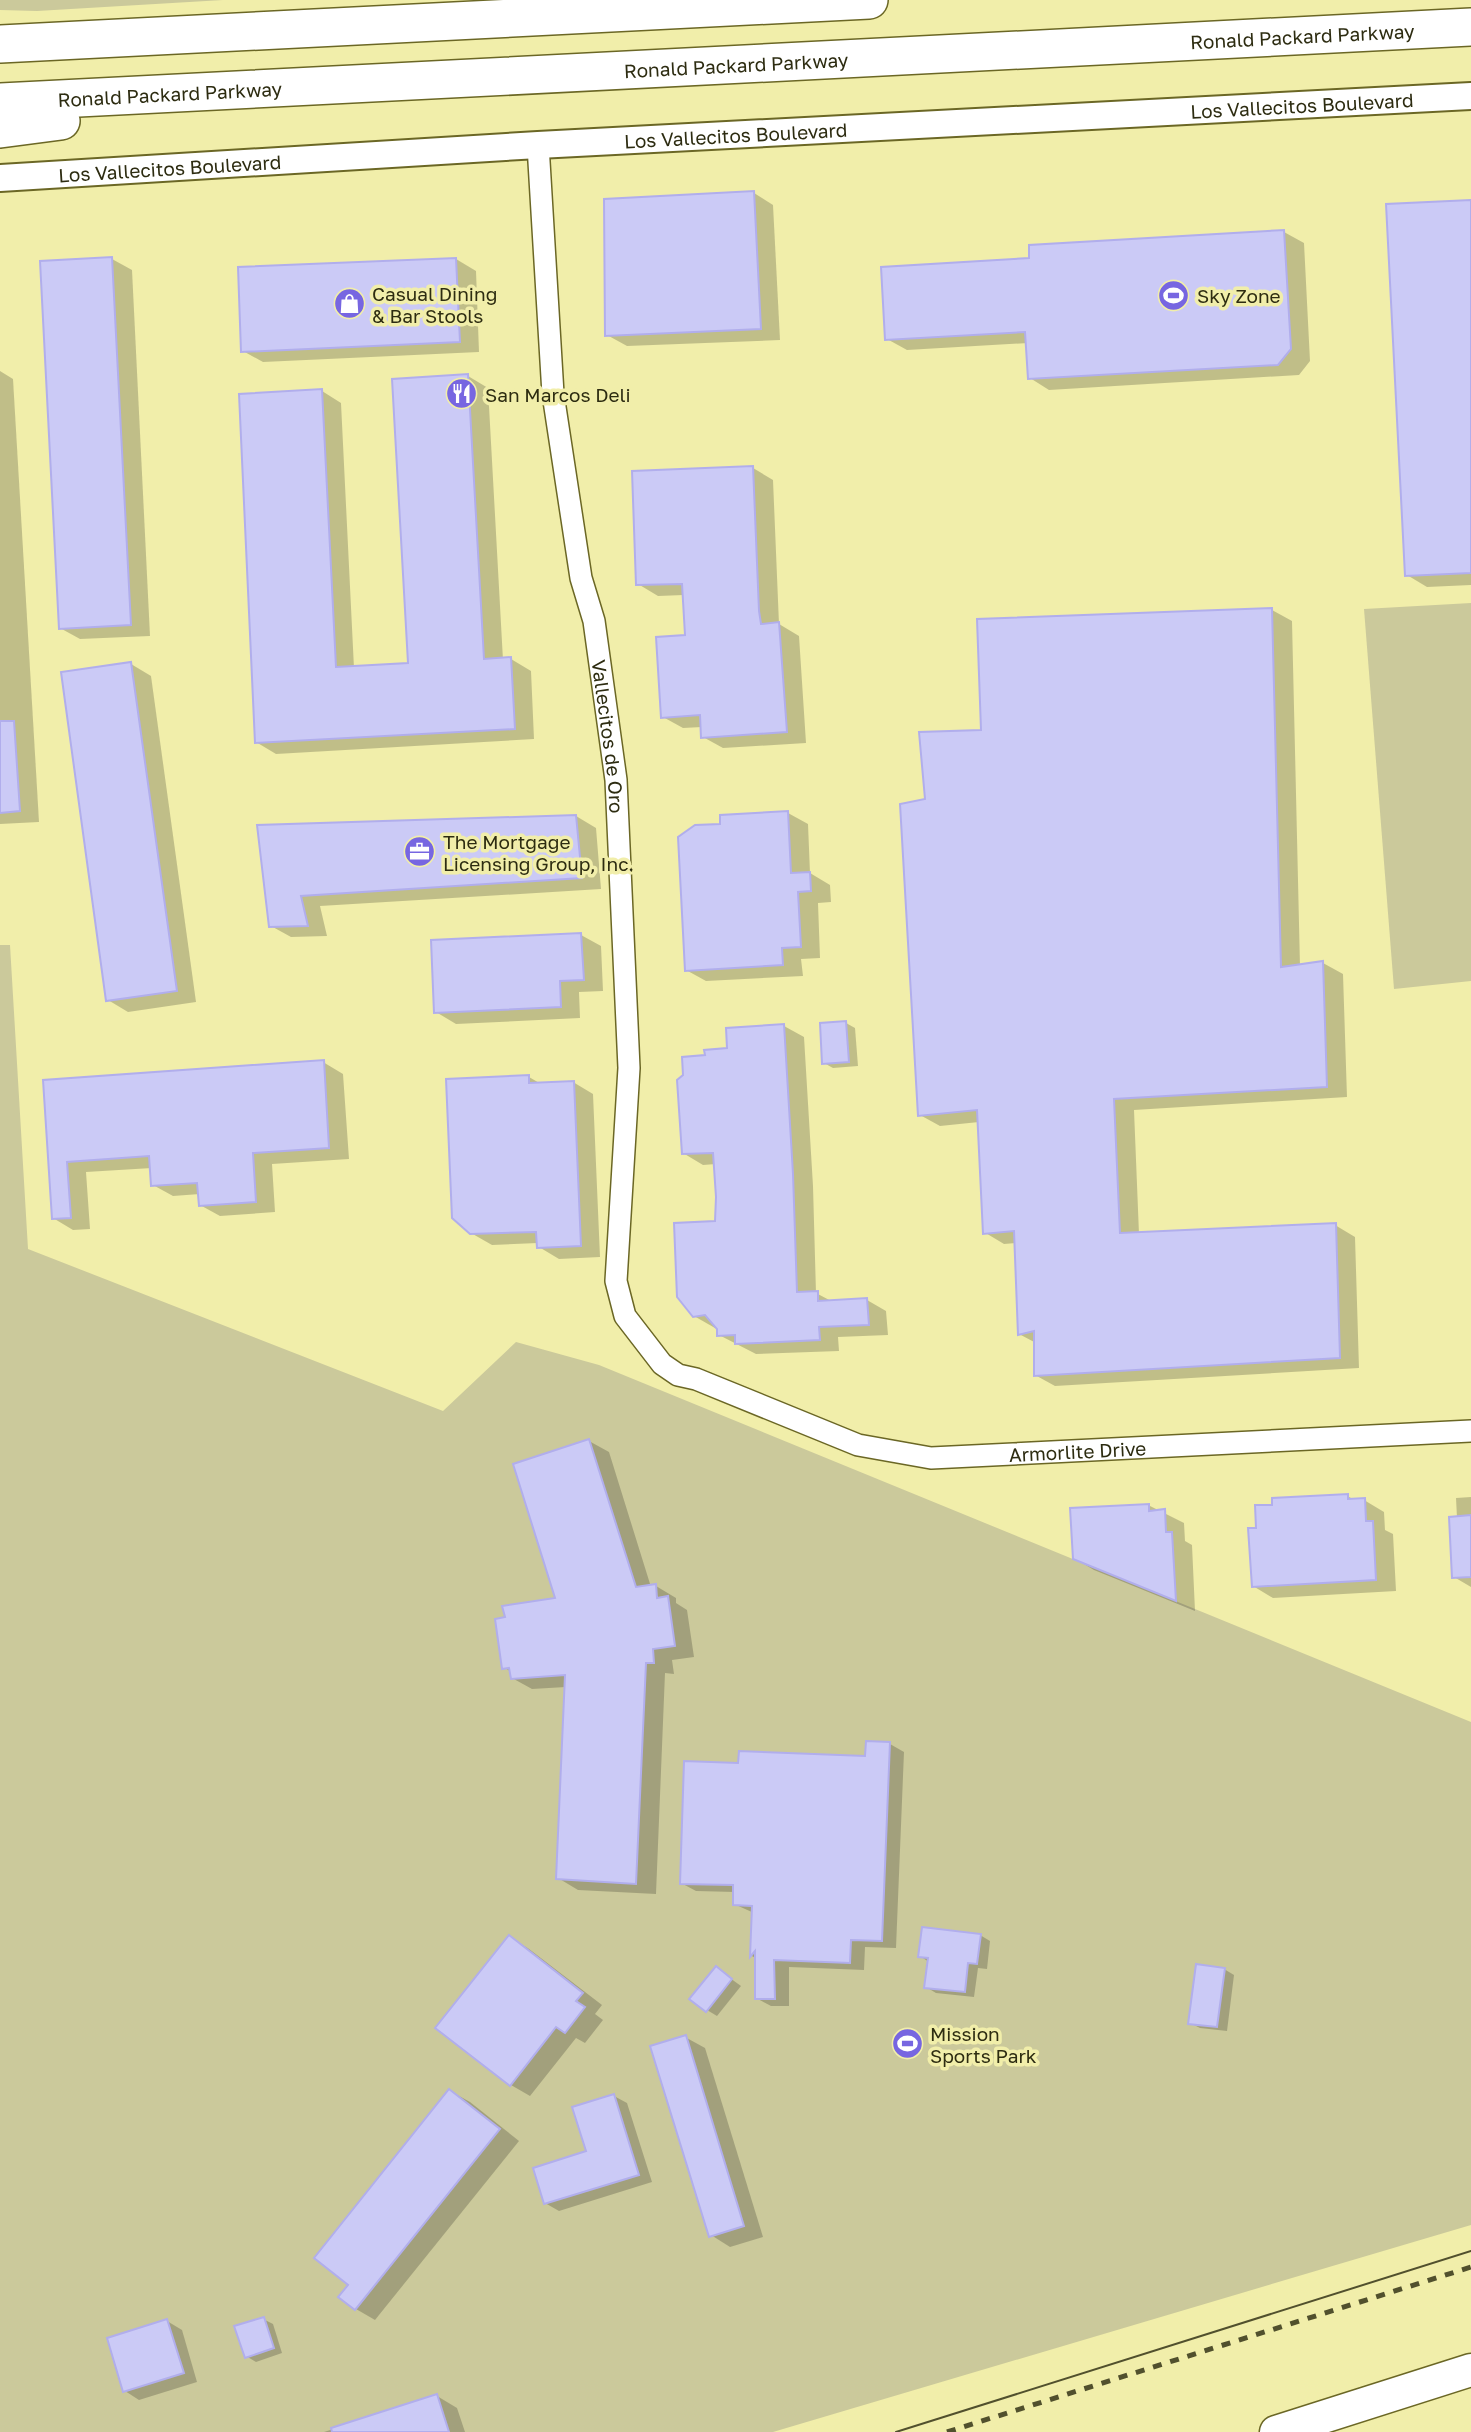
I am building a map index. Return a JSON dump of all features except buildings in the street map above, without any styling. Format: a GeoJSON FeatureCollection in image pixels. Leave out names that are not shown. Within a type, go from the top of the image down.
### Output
{"type":"FeatureCollection","features":[{"type":"Feature","properties":{"kind":"highway"},"geometry":{"type":"LineString","coordinates":[[0,44],[869,0]]}},
{"type":"Feature","properties":{"kind":"highway","name":"Ronald Packard Parkway"},"geometry":{"type":"LineString","coordinates":[[0,102],[1471,27]]}},
{"type":"Feature","properties":{"kind":"highway"},"geometry":{"type":"LineString","coordinates":[[0,129],[326,84]]}},
{"type":"Feature","properties":{"kind":"main road"},"geometry":{"type":"LineString","coordinates":[[1276,2432],[1471,2370]]}},
{"type":"Feature","properties":{"kind":"street","name":"Los Vallecitos Boulevard"},"geometry":{"type":"LineString","coordinates":[[0,178],[538,145],[1471,96]]}},
{"type":"Feature","properties":{"kind":"street","name":"Vallecitos de Oro"},"geometry":{"type":"LineString","coordinates":[[538,145],[553,394],[581,578],[594,621],[616,780],[629,1068],[616,1281],[625,1315],[662,1364],[678,1375],[696,1379]]}},
{"type":"Feature","properties":{"kind":"street","name":"Armorlite Drive"},"geometry":{"type":"LineString","coordinates":[[696,1379],[858,1445],[931,1458],[1471,1431]]}},
{"type":"Feature","properties":{"kind":"shaded area"},"geometry":{"type":"Polygon","coordinates":[[[0,0],[223,0],[37,11],[0,10],[0,0]]]}},
{"type":"Feature","properties":{"kind":"shaded area"},"geometry":{"type":"Polygon","coordinates":[[[1471,603],[1471,981],[1394,989],[1364,609],[1471,603]]]}},
{"type":"Feature","properties":{"kind":"shaded area","name":"Mission Sports Park"},"geometry":{"type":"Polygon","coordinates":[[[0,945],[10,945],[28,1249],[443,1411],[516,1342],[599,1365],[1471,1722],[1471,2225],[773,2432],[0,2432],[0,945]]]}},
{"type":"Feature","properties":{"kind":"tram line"},"geometry":{"type":"LineString","coordinates":[[896,2432],[1471,2251]]}},
{"type":"Feature","properties":{"kind":"railway"},"geometry":{"type":"LineString","coordinates":[[947,2432],[1471,2267]]}},
{"type":"Feature","properties":{"kind":"place","name":"Sky Zone"},"geometry":{"type":"Point","coordinates":[1174,295]}},
{"type":"Feature","properties":{"kind":"place","name":"Casual Dining & Bar Stools"},"geometry":{"type":"Point","coordinates":[349,304]}},
{"type":"Feature","properties":{"kind":"place","name":"San Marcos Deli"},"geometry":{"type":"Point","coordinates":[462,394]}},
{"type":"Feature","properties":{"kind":"place","name":"The Mortgage Licensing Group, Inc."},"geometry":{"type":"Point","coordinates":[420,852]}},
{"type":"Feature","properties":{"kind":"place","name":"Mission Sports Park"},"geometry":{"type":"Point","coordinates":[907,2044]}}]}
